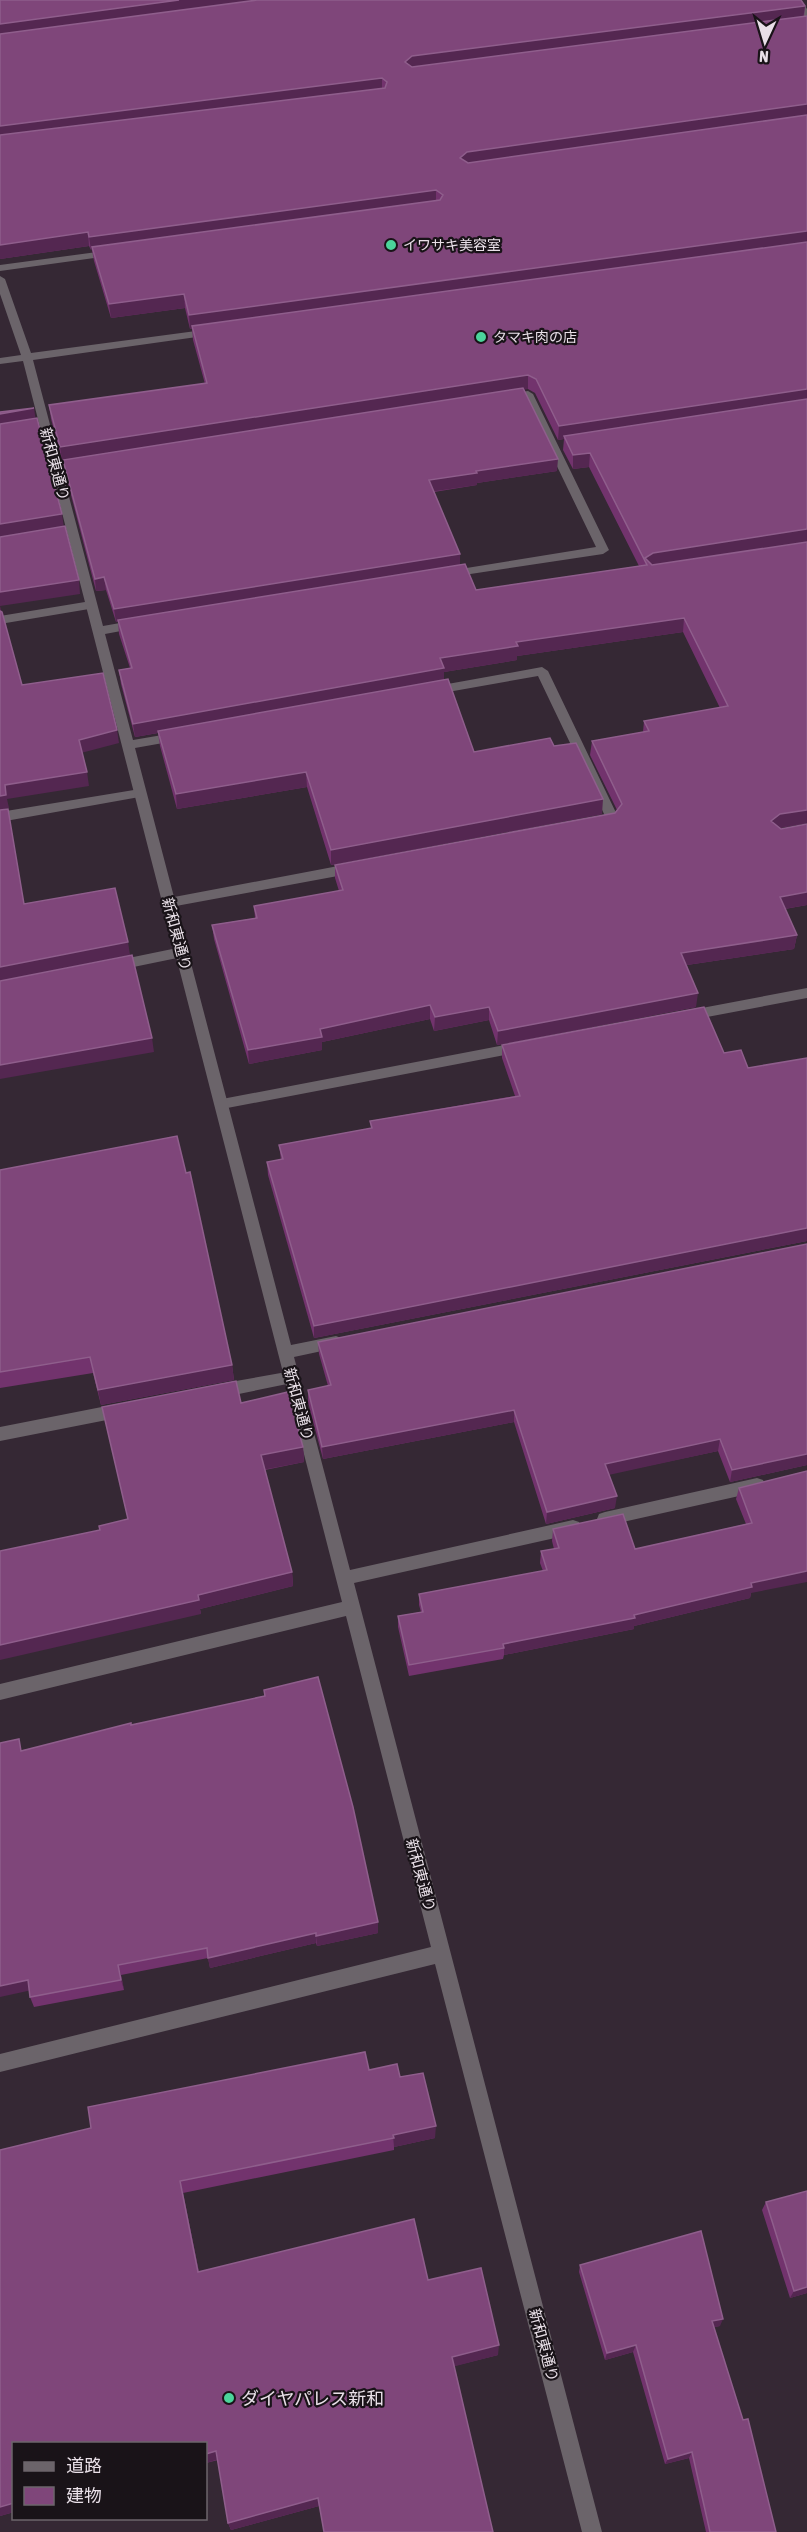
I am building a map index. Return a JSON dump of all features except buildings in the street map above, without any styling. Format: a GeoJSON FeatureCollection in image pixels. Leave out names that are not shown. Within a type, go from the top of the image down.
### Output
{"type":"FeatureCollection","features":[{"type":"Feature","properties":{"kind":"street"},"geometry":{"type":"LineString","coordinates":[[796,0],[807,15]]}},
{"type":"Feature","properties":{"kind":"street"},"geometry":{"type":"LineString","coordinates":[[0,268],[118,252]]}},
{"type":"Feature","properties":{"kind":"street","name":"新和東通り"},"geometry":{"type":"LineString","coordinates":[[0,279],[27,357],[39,427],[61,466],[68,534],[91,605],[128,745],[592,2532]]}},
{"type":"Feature","properties":{"kind":"street"},"geometry":{"type":"LineString","coordinates":[[0,361],[228,330]]}},
{"type":"Feature","properties":{"kind":"street"},"geometry":{"type":"LineString","coordinates":[[439,576],[603,550],[559,446],[528,394],[492,400]]}},
{"type":"Feature","properties":{"kind":"street"},"geometry":{"type":"LineString","coordinates":[[0,620],[91,605]]}},
{"type":"Feature","properties":{"kind":"street"},"geometry":{"type":"LineString","coordinates":[[98,631],[145,623]]}},
{"type":"Feature","properties":{"kind":"street"},"geometry":{"type":"LineString","coordinates":[[415,694],[542,671],[614,819],[590,823]]}},
{"type":"Feature","properties":{"kind":"street"},"geometry":{"type":"LineString","coordinates":[[128,745],[197,733]]}},
{"type":"Feature","properties":{"kind":"street"},"geometry":{"type":"LineString","coordinates":[[0,817],[140,793]]}},
{"type":"Feature","properties":{"kind":"street"},"geometry":{"type":"LineString","coordinates":[[169,903],[368,865]]}},
{"type":"Feature","properties":{"kind":"street"},"geometry":{"type":"LineString","coordinates":[[102,968],[182,952]]}},
{"type":"Feature","properties":{"kind":"street"},"geometry":{"type":"LineString","coordinates":[[666,1020],[807,993]]}},
{"type":"Feature","properties":{"kind":"street"},"geometry":{"type":"LineString","coordinates":[[222,1104],[538,1044]]}},
{"type":"Feature","properties":{"kind":"street"},"geometry":{"type":"LineString","coordinates":[[286,1352],[355,1338]]}},
{"type":"Feature","properties":{"kind":"street"},"geometry":{"type":"LineString","coordinates":[[199,1395],[292,1377]]}},
{"type":"Feature","properties":{"kind":"street"},"geometry":{"type":"LineString","coordinates":[[0,1434],[140,1407]]}},
{"type":"Feature","properties":{"kind":"street"},"geometry":{"type":"LineString","coordinates":[[345,1578],[772,1482]]}},
{"type":"Feature","properties":{"kind":"street"},"geometry":{"type":"LineString","coordinates":[[0,1692],[352,1608]]}},
{"type":"Feature","properties":{"kind":"street"},"geometry":{"type":"LineString","coordinates":[[0,2063],[442,1953]]}},
{"type":"Feature","properties":{"kind":"place","name":"イワサキ美容室"},"geometry":{"type":"Point","coordinates":[391,245]}},
{"type":"Feature","properties":{"kind":"place","name":"タマキ肉の店"},"geometry":{"type":"Point","coordinates":[481,337]}},
{"type":"Feature","properties":{"kind":"place","name":"ダイヤパレス新和"},"geometry":{"type":"Point","coordinates":[229,2398]}}]}
